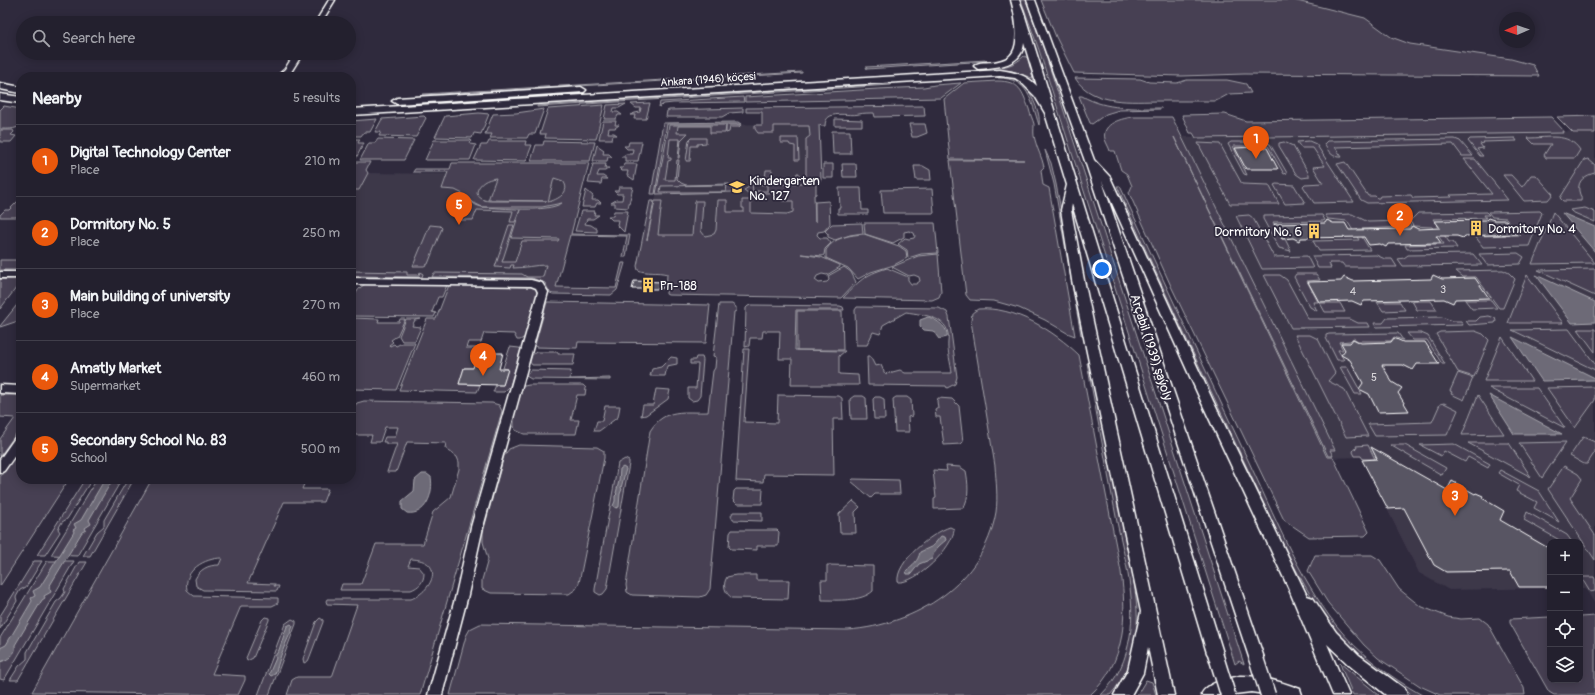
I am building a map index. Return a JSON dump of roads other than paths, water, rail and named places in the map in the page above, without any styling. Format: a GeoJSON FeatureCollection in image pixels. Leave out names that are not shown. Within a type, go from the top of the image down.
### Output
{"type":"FeatureCollection","features":[{"type":"Feature","properties":{"kind":"main road"},"geometry":{"type":"LineString","coordinates":[[1015,0],[1228,695]]}},
{"type":"Feature","properties":{"kind":"main road","name":"Arçabil (1939) şaýoly"},"geometry":{"type":"LineString","coordinates":[[1031,0],[1062,82],[1088,158],[1268,695]]}},
{"type":"Feature","properties":{"kind":"main road","name":"Ankara (1946) köçesi"},"geometry":{"type":"LineString","coordinates":[[356,104],[996,65],[1011,60],[1019,52],[1019,10]]}},
{"type":"Feature","properties":{"kind":"main road","name":"Ankara (1946) köçesi"},"geometry":{"type":"LineString","coordinates":[[356,112],[993,73],[1012,75],[1026,80],[1037,92],[1049,112]]}},
{"type":"Feature","properties":{"kind":"main road"},"geometry":{"type":"LineString","coordinates":[[0,86],[16,89]]}},
{"type":"Feature","properties":{"kind":"main road"},"geometry":{"type":"LineString","coordinates":[[0,97],[16,99]]}},
{"type":"Feature","properties":{"kind":"main road"},"geometry":{"type":"LineString","coordinates":[[1088,158],[1105,177],[1294,584],[1341,695]]}},
{"type":"Feature","properties":{"kind":"main road"},"geometry":{"type":"LineString","coordinates":[[1072,183],[1066,210],[1078,280],[1166,695]]}},
{"type":"Feature","properties":{"kind":"main road"},"geometry":{"type":"LineString","coordinates":[[1294,584],[1331,636],[1354,660],[1399,695]]}},
{"type":"Feature","properties":{"kind":"main road"},"geometry":{"type":"LineString","coordinates":[[1122,695],[1135,673],[1148,610]]}},
{"type":"Feature","properties":{"kind":"main road"},"geometry":{"type":"LineString","coordinates":[[1209,695],[1224,688],[1252,684],[1282,689],[1294,695]]}},
{"type":"Feature","properties":{"kind":"street"},"geometry":{"type":"LineString","coordinates":[[322,16],[332,0]]}},
{"type":"Feature","properties":{"kind":"street"},"geometry":{"type":"LineString","coordinates":[[290,72],[296,60]]}},
{"type":"Feature","properties":{"kind":"street"},"geometry":{"type":"LineString","coordinates":[[0,275],[16,275]]}},
{"type":"Feature","properties":{"kind":"street"},"geometry":{"type":"LineString","coordinates":[[356,281],[531,283],[539,285],[543,292],[476,527],[461,599],[435,695]]}},
{"type":"Feature","properties":{"kind":"street"},"geometry":{"type":"LineString","coordinates":[[0,389],[16,390]]}},
{"type":"Feature","properties":{"kind":"street"},"geometry":{"type":"LineString","coordinates":[[0,468],[16,445]]}},
{"type":"Feature","properties":{"kind":"place","name":"Digital Technology Center"},"geometry":{"type":"Point","coordinates":[1256,159]}},
{"type":"Feature","properties":{"kind":"place","name":"Kindergarten No. 127"},"geometry":{"type":"Point","coordinates":[737,187]}},
{"type":"Feature","properties":{"kind":"place","name":"Secondary School No. 83"},"geometry":{"type":"Point","coordinates":[459,225]}},
{"type":"Feature","properties":{"kind":"place","name":"Dormitory No. 4"},"geometry":{"type":"Point","coordinates":[1476,228]}},
{"type":"Feature","properties":{"kind":"place","name":"Dormitory No. 6"},"geometry":{"type":"Point","coordinates":[1314,231]}},
{"type":"Feature","properties":{"kind":"place","name":"Dormitory No. 5"},"geometry":{"type":"Point","coordinates":[1400,236]}},
{"type":"Feature","properties":{"kind":"place","name":"Рп-188"},"geometry":{"type":"Point","coordinates":[648,285]}},
{"type":"Feature","properties":{"kind":"place","name":"Amatly Market"},"geometry":{"type":"Point","coordinates":[483,376]}},
{"type":"Feature","properties":{"kind":"place","name":"Main building of university"},"geometry":{"type":"Point","coordinates":[1455,516]}}]}
